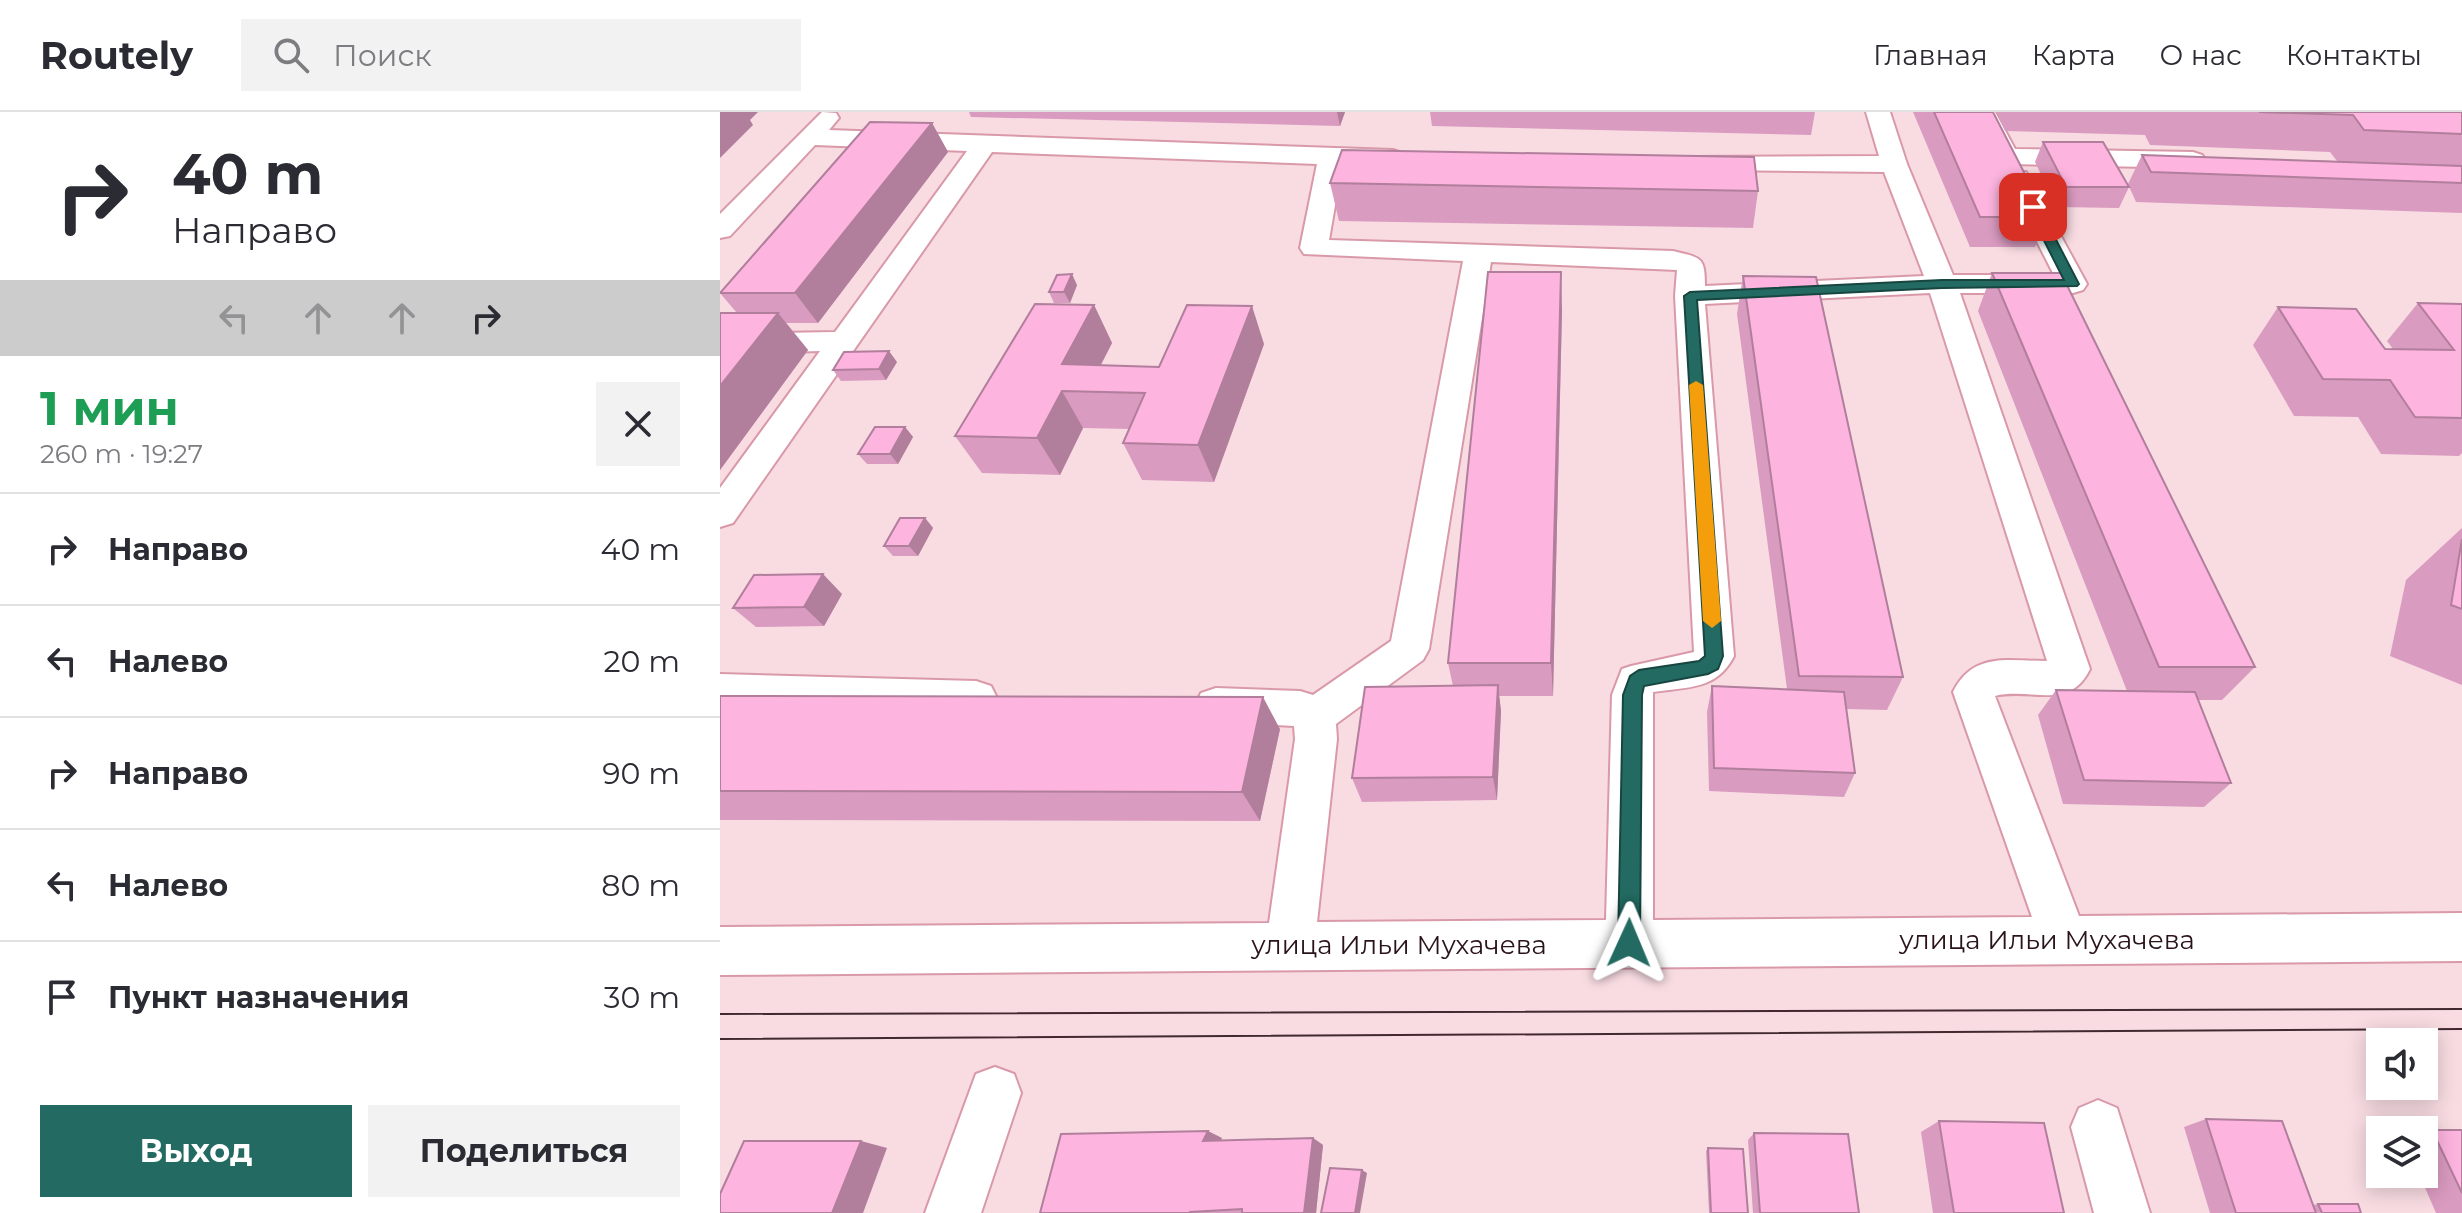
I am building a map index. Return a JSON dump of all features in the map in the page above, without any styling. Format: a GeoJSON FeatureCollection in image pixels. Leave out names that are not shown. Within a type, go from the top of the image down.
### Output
{"type":"FeatureCollection","features":[{"type":"Feature","properties":{"kind":"street"},"geometry":{"type":"LineString","coordinates":[[720,230],[833,112]]}},
{"type":"Feature","properties":{"kind":"street"},"geometry":{"type":"LineString","coordinates":[[1878,112],[1894,164],[1942,284],[2070,669],[2061,678],[1987,678],[1973,692],[2064,940]]}},
{"type":"Feature","properties":{"kind":"street"},"geometry":{"type":"LineString","coordinates":[[1690,296],[1942,284],[2073,284],[1983,112]]}},
{"type":"Feature","properties":{"kind":"street"},"geometry":{"type":"LineString","coordinates":[[809,137],[1425,159]]}},
{"type":"Feature","properties":{"kind":"street"},"geometry":{"type":"LineString","coordinates":[[720,514],[985,144]]}},
{"type":"Feature","properties":{"kind":"street"},"geometry":{"type":"LineString","coordinates":[[2006,156],[2219,161]]}},
{"type":"Feature","properties":{"kind":"street"},"geometry":{"type":"LineString","coordinates":[[1331,157],[1314,248],[1683,260],[1692,270],[1690,296],[1714,656],[1711,664],[1702,669],[1646,676],[1636,681],[1632,695],[1629,943]]}},
{"type":"Feature","properties":{"kind":"street"},"geometry":{"type":"LineString","coordinates":[[1675,162],[1894,164]]}},
{"type":"Feature","properties":{"kind":"street"},"geometry":{"type":"LineString","coordinates":[[1314,717],[1409,649],[1478,254]]}},
{"type":"Feature","properties":{"kind":"street"},"geometry":{"type":"LineString","coordinates":[[720,344],[844,341]]}},
{"type":"Feature","properties":{"kind":"street"},"geometry":{"type":"LineString","coordinates":[[720,691],[1017,699]]}},
{"type":"Feature","properties":{"kind":"street"},"geometry":{"type":"LineString","coordinates":[[1173,704],[1300,708],[1314,717]]}},
{"type":"Feature","properties":{"kind":"street"},"geometry":{"type":"LineString","coordinates":[[1290,946],[1316,739],[1314,717]]}},
{"type":"Feature","properties":{"kind":"street","name":"улица Ильи Мухачева"},"geometry":{"type":"LineString","coordinates":[[720,951],[2462,937]]}},
{"type":"Feature","properties":{"kind":"street"},"geometry":{"type":"LineString","coordinates":[[953,1213],[995,1093]]}},
{"type":"Feature","properties":{"kind":"street"},"geometry":{"type":"LineString","coordinates":[[2098,1127],[2122,1213]]}},
{"type":"Feature","properties":{"kind":"building"},"geometry":{"type":"Polygon","coordinates":[[[1934,112],[1993,112],[2047,217],[1980,217],[1934,112]]]}},
{"type":"Feature","properties":{"kind":"building"},"geometry":{"type":"Polygon","coordinates":[[[2259,112],[2462,112],[2462,134],[2364,130],[2353,115],[2259,112]]]}},
{"type":"Feature","properties":{"kind":"building"},"geometry":{"type":"Polygon","coordinates":[[[870,122],[932,123],[795,293],[720,293],[870,122]]]}},
{"type":"Feature","properties":{"kind":"building"},"geometry":{"type":"Polygon","coordinates":[[[2043,142],[2103,142],[2129,187],[2066,187],[2043,142]]]}},
{"type":"Feature","properties":{"kind":"building"},"geometry":{"type":"Polygon","coordinates":[[[1342,150],[1754,157],[1758,191],[1330,183],[1342,150]]]}},
{"type":"Feature","properties":{"kind":"building"},"geometry":{"type":"Polygon","coordinates":[[[2142,155],[2462,166],[2462,183],[2151,172],[2142,155]]]}},
{"type":"Feature","properties":{"kind":"building"},"geometry":{"type":"Polygon","coordinates":[[[1488,272],[1561,272],[1551,663],[1448,663],[1488,272]]]}},
{"type":"Feature","properties":{"kind":"building"},"geometry":{"type":"Polygon","coordinates":[[[1992,273],[2061,273],[2255,667],[2159,667],[1992,273]]]}},
{"type":"Feature","properties":{"kind":"building"},"geometry":{"type":"Polygon","coordinates":[[[1072,274],[1064,292],[1049,292],[1057,275],[1072,274]]]}},
{"type":"Feature","properties":{"kind":"building"},"geometry":{"type":"Polygon","coordinates":[[[1743,276],[1816,277],[1903,677],[1799,676],[1743,276]]]}},
{"type":"Feature","properties":{"kind":"building"},"geometry":{"type":"Polygon","coordinates":[[[2418,303],[2462,304],[2462,418],[2415,417],[2390,380],[2323,379],[2278,307],[2356,309],[2385,349],[2454,350],[2418,303]]]}},
{"type":"Feature","properties":{"kind":"building"},"geometry":{"type":"Polygon","coordinates":[[[1035,304],[1094,305],[1062,364],[1159,367],[1187,305],[1252,306],[1198,445],[1123,443],[1145,393],[1062,391],[1037,438],[955,436],[1035,304]]]}},
{"type":"Feature","properties":{"kind":"building"},"geometry":{"type":"Polygon","coordinates":[[[720,313],[778,313],[720,386],[720,313]]]}},
{"type":"Feature","properties":{"kind":"building"},"geometry":{"type":"Polygon","coordinates":[[[889,351],[879,369],[833,370],[844,352],[889,351]]]}},
{"type":"Feature","properties":{"kind":"building"},"geometry":{"type":"Polygon","coordinates":[[[875,427],[905,427],[890,454],[858,454],[875,427]]]}},
{"type":"Feature","properties":{"kind":"building"},"geometry":{"type":"Polygon","coordinates":[[[900,518],[925,518],[909,546],[884,546],[900,518]]]}},
{"type":"Feature","properties":{"kind":"building"},"geometry":{"type":"Polygon","coordinates":[[[2462,539],[2462,609],[2451,605],[2462,539]]]}},
{"type":"Feature","properties":{"kind":"building"},"geometry":{"type":"Polygon","coordinates":[[[823,574],[804,607],[733,608],[754,575],[823,574]]]}},
{"type":"Feature","properties":{"kind":"building"},"geometry":{"type":"Polygon","coordinates":[[[1498,685],[1493,777],[1352,778],[1365,687],[1498,685]]]}},
{"type":"Feature","properties":{"kind":"building"},"geometry":{"type":"Polygon","coordinates":[[[1712,686],[1844,692],[1855,773],[1714,768],[1712,686]]]}},
{"type":"Feature","properties":{"kind":"building"},"geometry":{"type":"Polygon","coordinates":[[[2056,690],[2195,692],[2231,783],[2084,780],[2056,690]]]}},
{"type":"Feature","properties":{"kind":"building"},"geometry":{"type":"Polygon","coordinates":[[[720,696],[1263,697],[1242,792],[720,791],[720,696]]]}},
{"type":"Feature","properties":{"kind":"building"},"geometry":{"type":"Polygon","coordinates":[[[2206,1119],[2282,1121],[2316,1213],[2236,1213],[2206,1119]]]}},
{"type":"Feature","properties":{"kind":"building"},"geometry":{"type":"Polygon","coordinates":[[[1939,1121],[2044,1123],[2064,1213],[1954,1213],[1939,1121]]]}},
{"type":"Feature","properties":{"kind":"building"},"geometry":{"type":"Polygon","coordinates":[[[2438,1130],[2462,1130],[2462,1193],[2438,1143],[2438,1130]]]}},
{"type":"Feature","properties":{"kind":"building"},"geometry":{"type":"Polygon","coordinates":[[[1208,1131],[1203,1141],[1313,1138],[1304,1213],[1242,1213],[1242,1209],[1189,1213],[1040,1213],[1061,1134],[1208,1131]]]}},
{"type":"Feature","properties":{"kind":"building"},"geometry":{"type":"Polygon","coordinates":[[[1754,1133],[1848,1134],[1859,1213],[1760,1213],[1754,1133]]]}},
{"type":"Feature","properties":{"kind":"building"},"geometry":{"type":"Polygon","coordinates":[[[744,1141],[861,1141],[832,1213],[720,1213],[720,1194],[744,1141]]]}},
{"type":"Feature","properties":{"kind":"building"},"geometry":{"type":"Polygon","coordinates":[[[1708,1148],[1743,1149],[1748,1213],[1711,1213],[1708,1148]]]}},
{"type":"Feature","properties":{"kind":"building"},"geometry":{"type":"Polygon","coordinates":[[[1330,1168],[1362,1170],[1355,1213],[1321,1213],[1330,1168]]]}},
{"type":"Feature","properties":{"kind":"building"},"geometry":{"type":"Polygon","coordinates":[[[2318,1204],[2358,1204],[2361,1213],[2322,1213],[2318,1204]]]}},
{"type":"Feature","properties":{"kind":"tram line"},"geometry":{"type":"LineString","coordinates":[[720,1014],[2462,1009]]}},
{"type":"Feature","properties":{"kind":"tram line"},"geometry":{"type":"LineString","coordinates":[[720,1039],[2462,1029]]}},
{"type":"Feature","properties":{"kind":"slow traffic"},"geometry":{"type":"LineString","coordinates":[[1696,385],[1712,621]]}},
{"type":"Feature","properties":{"kind":"route"},"geometry":{"type":"LineString","coordinates":[[1629,943],[1632,695],[1636,681],[1646,676],[1702,669],[1711,664],[1714,656],[1690,296],[1942,284],[2073,284],[2033,207]]}}]}
